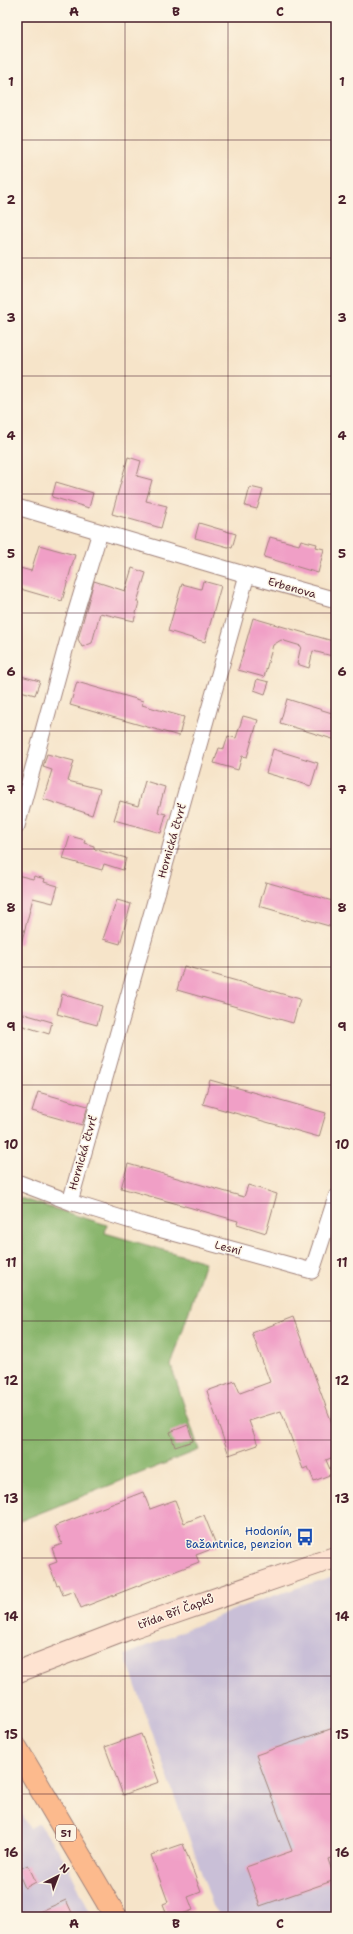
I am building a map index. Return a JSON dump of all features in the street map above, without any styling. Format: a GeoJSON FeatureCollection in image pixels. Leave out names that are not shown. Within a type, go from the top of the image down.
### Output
{"type":"FeatureCollection","features":[{"type":"Feature","properties":{"kind":"main road","name":"51"},"geometry":{"type":"LineString","coordinates":[[17,1749],[116,1917]]}},
{"type":"Feature","properties":{"kind":"street"},"geometry":{"type":"LineString","coordinates":[[17,508],[247,575]]}},
{"type":"Feature","properties":{"kind":"street"},"geometry":{"type":"LineString","coordinates":[[17,826],[73,621],[100,532]]}},
{"type":"Feature","properties":{"kind":"street","name":"Erbenova"},"geometry":{"type":"LineString","coordinates":[[247,575],[336,600]]}},
{"type":"Feature","properties":{"kind":"street","name":"Hornická čtvrť"},"geometry":{"type":"LineString","coordinates":[[17,1182],[70,1202],[247,575]]}},
{"type":"Feature","properties":{"kind":"street","name":"Lesní"},"geometry":{"type":"LineString","coordinates":[[70,1202],[144,1225],[312,1271],[336,1197]]}},
{"type":"Feature","properties":{"kind":"street","name":"třída Bří Čapků"},"geometry":{"type":"LineString","coordinates":[[17,1672],[141,1624],[336,1557]]}},
{"type":"Feature","properties":{"kind":"shaded area"},"geometry":{"type":"Polygon","coordinates":[[[336,1575],[336,1917],[221,1917],[213,1906],[125,1655],[243,1606],[336,1575]]]}},
{"type":"Feature","properties":{"kind":"shaded area"},"geometry":{"type":"Polygon","coordinates":[[[17,1806],[30,1828],[39,1823],[66,1862],[92,1917],[17,1917],[17,1806]]]}},
{"type":"Feature","properties":{"kind":"green space"},"geometry":{"type":"Polygon","coordinates":[[[17,1197],[107,1225],[105,1233],[205,1262],[171,1366],[199,1450],[17,1522],[17,1197]]]}},
{"type":"Feature","properties":{"kind":"building"},"geometry":{"type":"Polygon","coordinates":[[[128,457],[141,461],[137,476],[152,480],[146,501],[167,506],[161,528],[112,514],[128,457]]]}},
{"type":"Feature","properties":{"kind":"building"},"geometry":{"type":"Polygon","coordinates":[[[56,482],[93,493],[89,508],[52,497],[56,482]]]}},
{"type":"Feature","properties":{"kind":"building"},"geometry":{"type":"Polygon","coordinates":[[[250,487],[263,490],[257,509],[245,506],[250,487]]]}},
{"type":"Feature","properties":{"kind":"building"},"geometry":{"type":"Polygon","coordinates":[[[199,523],[236,534],[232,548],[195,538],[199,523]]]}},
{"type":"Feature","properties":{"kind":"building"},"geometry":{"type":"Polygon","coordinates":[[[270,537],[299,545],[301,540],[317,544],[316,547],[324,549],[318,573],[264,557],[270,537]]]}},
{"type":"Feature","properties":{"kind":"building"},"geometry":{"type":"Polygon","coordinates":[[[39,545],[75,555],[62,601],[17,588],[17,577],[20,568],[31,571],[39,545]]]}},
{"type":"Feature","properties":{"kind":"building"},"geometry":{"type":"Polygon","coordinates":[[[132,568],[146,573],[137,602],[139,602],[134,621],[100,613],[92,643],[82,647],[78,639],[94,581],[125,591],[132,568]]]}},
{"type":"Feature","properties":{"kind":"building"},"geometry":{"type":"Polygon","coordinates":[[[203,581],[221,586],[205,642],[168,631],[182,584],[201,589],[203,581]]]}},
{"type":"Feature","properties":{"kind":"building"},"geometry":{"type":"Polygon","coordinates":[[[253,618],[336,642],[336,657],[313,651],[309,668],[297,664],[301,646],[281,640],[273,645],[264,677],[238,670],[253,618]]]}},
{"type":"Feature","properties":{"kind":"building"},"geometry":{"type":"Polygon","coordinates":[[[17,675],[40,681],[35,695],[17,690],[17,675]]]}},
{"type":"Feature","properties":{"kind":"building"},"geometry":{"type":"Polygon","coordinates":[[[257,679],[269,682],[265,694],[254,690],[257,679]]]}},
{"type":"Feature","properties":{"kind":"building"},"geometry":{"type":"Polygon","coordinates":[[[77,682],[143,701],[142,705],[184,717],[179,736],[70,705],[77,682]]]}},
{"type":"Feature","properties":{"kind":"building"},"geometry":{"type":"Polygon","coordinates":[[[287,699],[332,713],[331,718],[336,720],[336,740],[280,723],[287,699]]]}},
{"type":"Feature","properties":{"kind":"building"},"geometry":{"type":"Polygon","coordinates":[[[243,716],[258,720],[247,757],[242,756],[238,770],[214,763],[219,748],[224,749],[228,736],[236,738],[243,716]]]}},
{"type":"Feature","properties":{"kind":"building"},"geometry":{"type":"Polygon","coordinates":[[[273,749],[318,763],[311,786],[266,773],[273,749]]]}},
{"type":"Feature","properties":{"kind":"building"},"geometry":{"type":"Polygon","coordinates":[[[47,754],[74,761],[68,781],[100,789],[92,815],[43,799],[52,770],[43,767],[47,754]]]}},
{"type":"Feature","properties":{"kind":"building"},"geometry":{"type":"Polygon","coordinates":[[[145,781],[165,787],[158,812],[166,814],[161,833],[114,820],[120,801],[138,806],[145,781]]]}},
{"type":"Feature","properties":{"kind":"building"},"geometry":{"type":"Polygon","coordinates":[[[70,836],[85,840],[84,843],[94,846],[94,849],[126,858],[123,870],[104,864],[102,870],[63,859],[70,836]]]}},
{"type":"Feature","properties":{"kind":"building"},"geometry":{"type":"Polygon","coordinates":[[[17,875],[33,879],[34,876],[45,879],[44,882],[58,886],[53,903],[33,898],[21,944],[17,944],[17,875]]]}},
{"type":"Feature","properties":{"kind":"building"},"geometry":{"type":"Polygon","coordinates":[[[266,882],[336,902],[336,928],[259,906],[266,882]]]}},
{"type":"Feature","properties":{"kind":"building"},"geometry":{"type":"Polygon","coordinates":[[[117,900],[131,904],[120,944],[103,939],[117,900]]]}},
{"type":"Feature","properties":{"kind":"building"},"geometry":{"type":"Polygon","coordinates":[[[184,966],[300,999],[293,1023],[177,990],[184,966]]]}},
{"type":"Feature","properties":{"kind":"building"},"geometry":{"type":"Polygon","coordinates":[[[62,994],[102,1006],[97,1025],[57,1014],[62,994]]]}},
{"type":"Feature","properties":{"kind":"building"},"geometry":{"type":"Polygon","coordinates":[[[17,1012],[52,1022],[49,1034],[17,1024],[17,1012]]]}},
{"type":"Feature","properties":{"kind":"building"},"geometry":{"type":"Polygon","coordinates":[[[210,1080],[326,1113],[319,1137],[203,1104],[210,1080]]]}},
{"type":"Feature","properties":{"kind":"building"},"geometry":{"type":"Polygon","coordinates":[[[38,1092],[88,1106],[82,1125],[32,1111],[38,1092]]]}},
{"type":"Feature","properties":{"kind":"building"},"geometry":{"type":"Polygon","coordinates":[[[128,1164],[244,1197],[248,1185],[277,1194],[266,1233],[237,1224],[238,1221],[121,1188],[128,1164]]]}},
{"type":"Feature","properties":{"kind":"building"},"geometry":{"type":"Polygon","coordinates":[[[293,1317],[336,1434],[336,1456],[326,1460],[332,1474],[314,1481],[308,1467],[303,1469],[281,1411],[249,1421],[258,1445],[229,1455],[207,1391],[235,1381],[240,1393],[270,1382],[252,1333],[293,1317]]]}},
{"type":"Feature","properties":{"kind":"building"},"geometry":{"type":"Polygon","coordinates":[[[188,1425],[193,1441],[175,1447],[170,1432],[188,1425]]]}},
{"type":"Feature","properties":{"kind":"building"},"geometry":{"type":"Polygon","coordinates":[[[143,1492],[150,1509],[175,1500],[184,1523],[204,1515],[217,1547],[196,1555],[199,1562],[81,1608],[74,1591],[63,1595],[59,1584],[57,1585],[49,1565],[57,1562],[52,1548],[62,1544],[55,1526],[143,1492]]]}},
{"type":"Feature","properties":{"kind":"building"},"geometry":{"type":"Polygon","coordinates":[[[336,1727],[336,1856],[328,1859],[335,1880],[260,1906],[246,1867],[292,1851],[256,1755],[336,1727]]]}},
{"type":"Feature","properties":{"kind":"building"},"geometry":{"type":"Polygon","coordinates":[[[141,1734],[159,1782],[123,1795],[105,1747],[141,1734]]]}},
{"type":"Feature","properties":{"kind":"building"},"geometry":{"type":"Polygon","coordinates":[[[183,1844],[201,1892],[188,1897],[193,1910],[174,1917],[168,1917],[163,1904],[168,1902],[151,1855],[183,1844]]]}},
{"type":"Feature","properties":{"kind":"building"},"geometry":{"type":"Polygon","coordinates":[[[28,1865],[36,1882],[25,1888],[17,1870],[28,1865]]]}},
{"type":"Feature","properties":{"kind":"building"},"geometry":{"type":"Polygon","coordinates":[[[66,1900],[74,1917],[28,1917],[66,1900]]]}},
{"type":"Feature","properties":{"kind":"place","name":"Hodonín, Bažantnice, penzion"},"geometry":{"type":"Point","coordinates":[305,1537]}}]}
